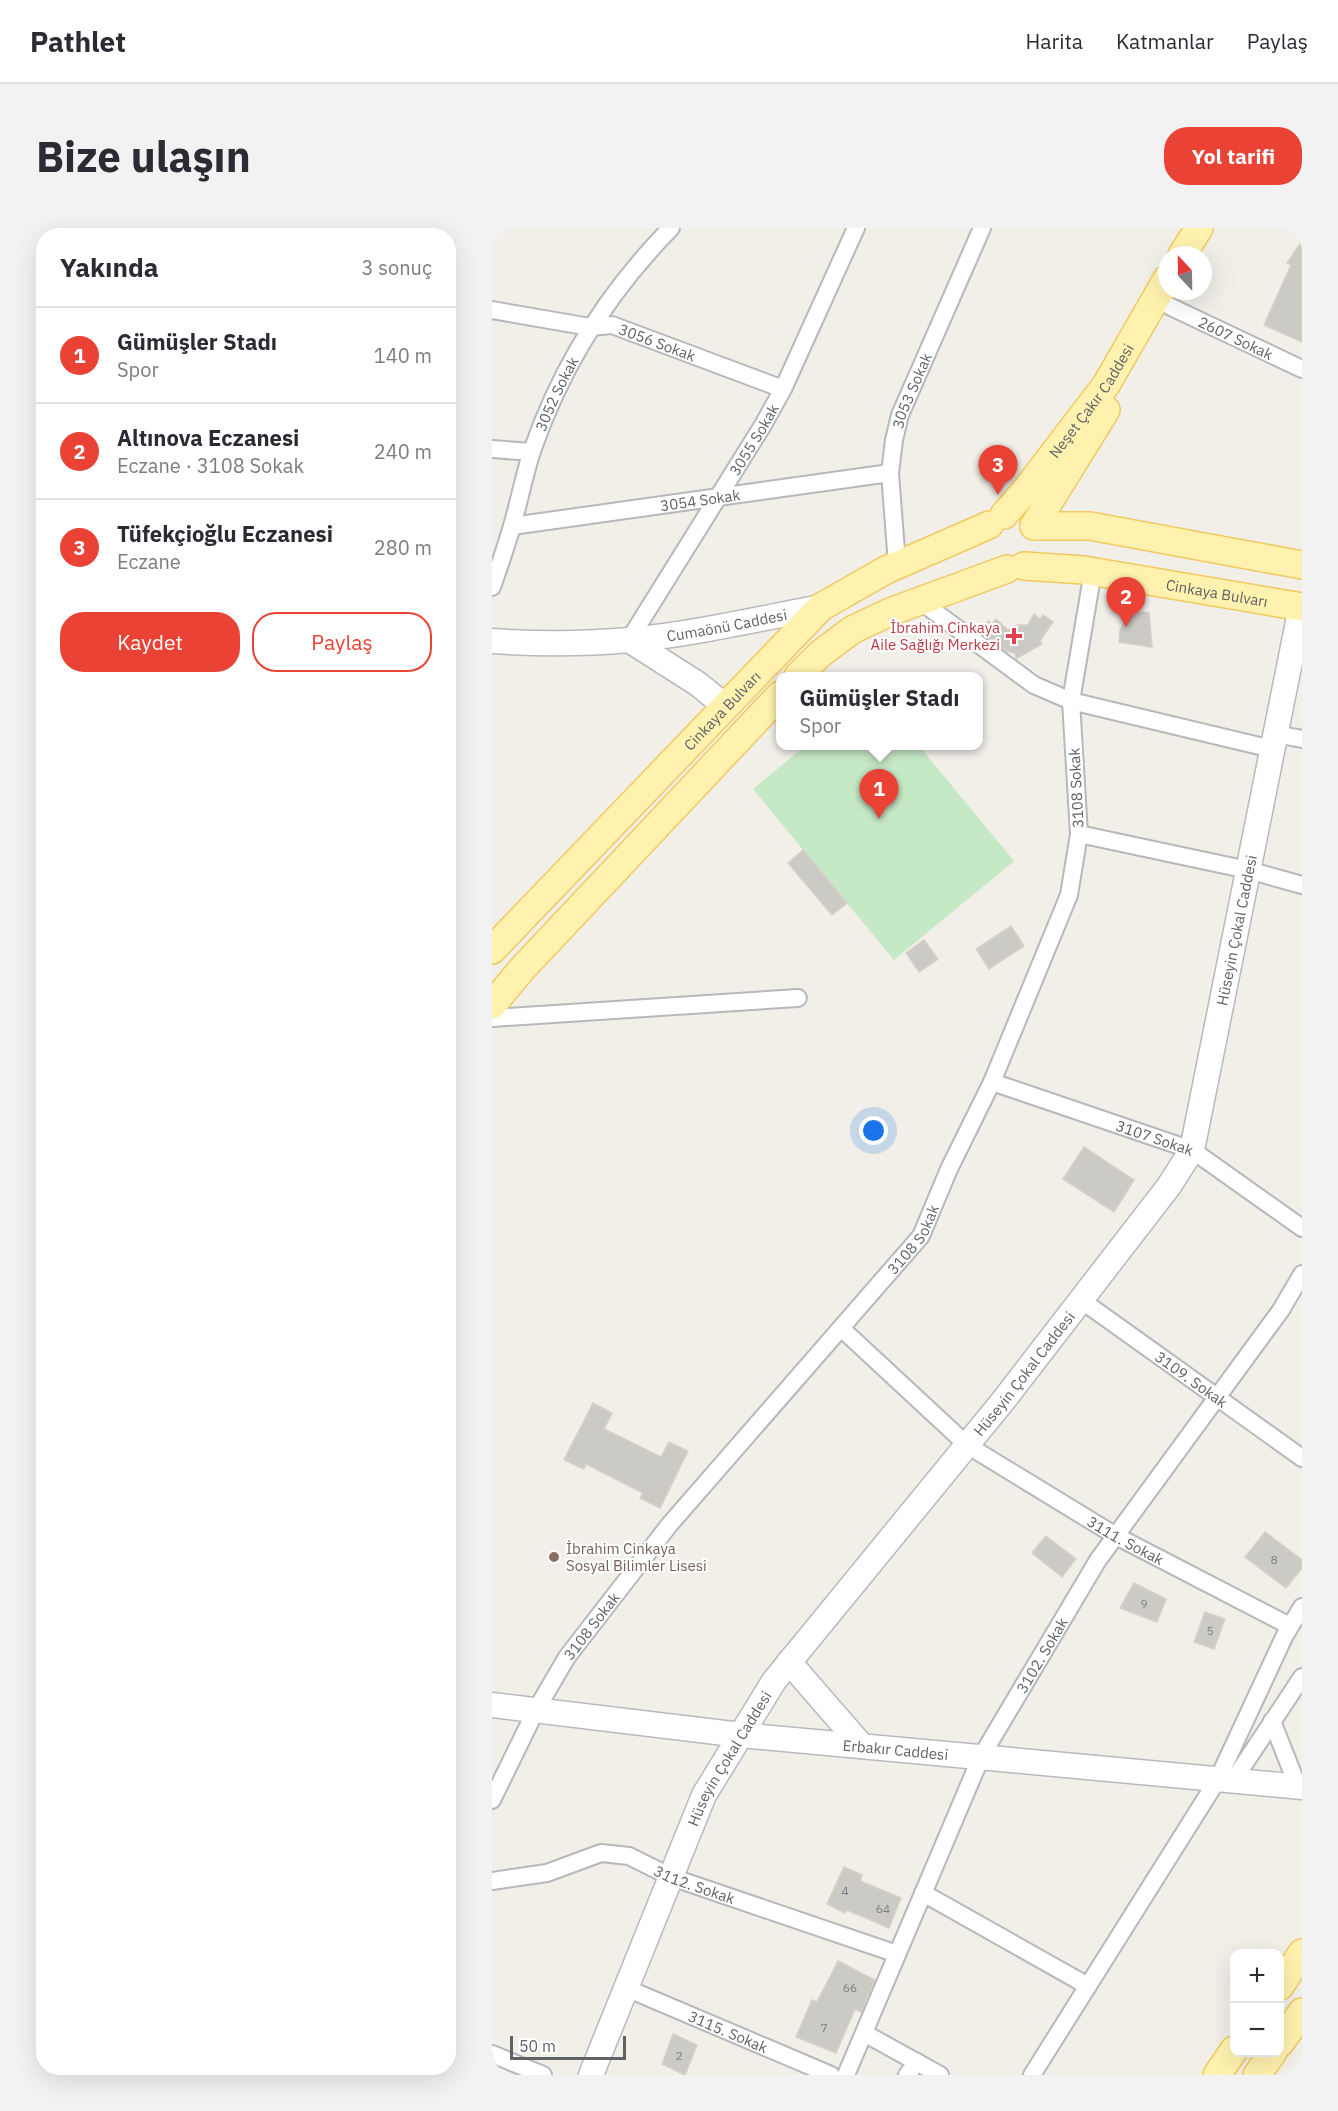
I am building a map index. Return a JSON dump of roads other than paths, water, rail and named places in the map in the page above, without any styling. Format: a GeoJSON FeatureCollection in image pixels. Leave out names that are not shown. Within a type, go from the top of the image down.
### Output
{"type":"FeatureCollection","features":[{"type":"Feature","properties":{"kind":"main road","name":"Neşet Çakır Caddesi"},"geometry":{"type":"LineString","coordinates":[[996,520],[1025,491],[1106,385],[1165,300]]}},
{"type":"Feature","properties":{"kind":"main road","name":"Neşet Çakır Caddesi"},"geometry":{"type":"LineString","coordinates":[[1034,526],[1166,300]]}},
{"type":"Feature","properties":{"kind":"main road"},"geometry":{"type":"LineString","coordinates":[[1021,516],[1034,526],[1038,533],[1038,548],[1035,555],[1016,567],[991,560],[986,552],[985,534],[996,520],[1021,516]]}},
{"type":"Feature","properties":{"kind":"main road","name":"Cinkaya Bulvarı"},"geometry":{"type":"LineString","coordinates":[[492,950],[821,608],[897,564],[996,520]]}},
{"type":"Feature","properties":{"kind":"main road"},"geometry":{"type":"LineString","coordinates":[[1034,526],[1090,526],[1302,565]]}},
{"type":"Feature","properties":{"kind":"main road","name":"Cinkaya Bulvarı"},"geometry":{"type":"LineString","coordinates":[[802,672],[820,654],[852,630],[890,612],[1016,567],[1093,571],[1302,607]]}},
{"type":"Feature","properties":{"kind":"main road","name":"Cinkaya Bulvarı"},"geometry":{"type":"LineString","coordinates":[[492,1005],[522,969],[776,699]]}},
{"type":"Feature","properties":{"kind":"main road"},"geometry":{"type":"LineString","coordinates":[[1284,1980],[1302,1953]]}},
{"type":"Feature","properties":{"kind":"main road"},"geometry":{"type":"LineString","coordinates":[[1284,2038],[1302,2013]]}},
{"type":"Feature","properties":{"kind":"main road"},"geometry":{"type":"LineString","coordinates":[[1217,2075],[1230,2056]]}},
{"type":"Feature","properties":{"kind":"main road"},"geometry":{"type":"LineString","coordinates":[[1257,2075],[1270,2057]]}},
{"type":"Feature","properties":{"kind":"street","name":"3052 Sokak"},"geometry":{"type":"LineString","coordinates":[[492,587],[512,526],[532,452],[560,384],[590,327],[619,286],[671,228]]}},
{"type":"Feature","properties":{"kind":"street","name":"3055 Sokak"},"geometry":{"type":"LineString","coordinates":[[630,640],[783,389],[856,228]]}},
{"type":"Feature","properties":{"kind":"street","name":"3053 Sokak"},"geometry":{"type":"LineString","coordinates":[[897,564],[890,473],[900,415],[982,228]]}},
{"type":"Feature","properties":{"kind":"street","name":"2607 Sokak"},"geometry":{"type":"LineString","coordinates":[[1185,300],[1302,369]]}},
{"type":"Feature","properties":{"kind":"street","name":"3056 Sokak"},"geometry":{"type":"LineString","coordinates":[[492,310],[590,327],[612,325],[783,389]]}},
{"type":"Feature","properties":{"kind":"street"},"geometry":{"type":"LineString","coordinates":[[492,449],[532,452]]}},
{"type":"Feature","properties":{"kind":"street","name":"3054 Sokak"},"geometry":{"type":"LineString","coordinates":[[512,526],[890,473]]}},
{"type":"Feature","properties":{"kind":"street","name":"3108 Sokak"},"geometry":{"type":"LineString","coordinates":[[492,1800],[536,1710],[567,1657],[670,1524],[921,1236],[992,1082],[1069,895],[1079,834],[1071,701],[1093,571]]}},
{"type":"Feature","properties":{"kind":"street"},"geometry":{"type":"LineString","coordinates":[[920,601],[1034,685],[1071,701],[1274,741],[1302,739]]}},
{"type":"Feature","properties":{"kind":"street","name":"Hüseyin Çokal Caddesi"},"geometry":{"type":"LineString","coordinates":[[591,2075],[705,1795],[774,1681],[967,1445],[1169,1186],[1192,1150],[1302,607]]}},
{"type":"Feature","properties":{"kind":"street","name":"Cumaönü Caddesi"},"geometry":{"type":"LineString","coordinates":[[492,641],[524,643],[630,640],[821,608]]}},
{"type":"Feature","properties":{"kind":"street","name":"Cumaönü Caddesi"},"geometry":{"type":"LineString","coordinates":[[630,640],[698,684],[725,706]]}},
{"type":"Feature","properties":{"kind":"street"},"geometry":{"type":"LineString","coordinates":[[1079,834],[1248,870],[1302,885]]}},
{"type":"Feature","properties":{"kind":"street"},"geometry":{"type":"LineString","coordinates":[[492,1018],[798,998]]}},
{"type":"Feature","properties":{"kind":"street","name":"3107 Sokak"},"geometry":{"type":"LineString","coordinates":[[992,1082],[1192,1150],[1302,1228]]}},
{"type":"Feature","properties":{"kind":"street","name":"3102. Sokak"},"geometry":{"type":"LineString","coordinates":[[846,2075],[981,1757],[1098,1560],[1281,1310],[1302,1274]]}},
{"type":"Feature","properties":{"kind":"street","name":"3109. Sokak"},"geometry":{"type":"LineString","coordinates":[[1081,1300],[1302,1458]]}},
{"type":"Feature","properties":{"kind":"street","name":"3111. Sokak"},"geometry":{"type":"LineString","coordinates":[[841,1328],[967,1445],[1116,1536],[1290,1626]]}},
{"type":"Feature","properties":{"kind":"street"},"geometry":{"type":"LineString","coordinates":[[1225,1780],[1290,1626],[1302,1607]]}},
{"type":"Feature","properties":{"kind":"street"},"geometry":{"type":"LineString","coordinates":[[789,1662],[862,1746]]}},
{"type":"Feature","properties":{"kind":"street"},"geometry":{"type":"LineString","coordinates":[[1032,2075],[1088,1986],[1225,1780],[1272,1721],[1302,1677]]}},
{"type":"Feature","properties":{"kind":"street","name":"Erbakır Caddesi"},"geometry":{"type":"LineString","coordinates":[[492,1705],[741,1735],[1300,1787]]}},
{"type":"Feature","properties":{"kind":"street"},"geometry":{"type":"LineString","coordinates":[[1272,1721],[1300,1787]]}},
{"type":"Feature","properties":{"kind":"street","name":"3112. Sokak"},"geometry":{"type":"LineString","coordinates":[[492,1881],[547,1873],[601,1853],[628,1856],[671,1878],[897,1954]]}},
{"type":"Feature","properties":{"kind":"street"},"geometry":{"type":"LineString","coordinates":[[923,1893],[1088,1986]]}},
{"type":"Feature","properties":{"kind":"street","name":"3115. Sokak"},"geometry":{"type":"LineString","coordinates":[[626,1988],[831,2075]]}},
{"type":"Feature","properties":{"kind":"street"},"geometry":{"type":"LineString","coordinates":[[864,2033],[912,2069],[940,2075]]}},
{"type":"Feature","properties":{"kind":"street"},"geometry":{"type":"LineString","coordinates":[[492,2054],[543,2075]]}},
{"type":"Feature","properties":{"kind":"place","name":"Tüfekçioğlu Eczanesi"},"geometry":{"type":"Point","coordinates":[998,495]}},
{"type":"Feature","properties":{"kind":"place","name":"Altınova Eczanesi"},"geometry":{"type":"Point","coordinates":[1126,627]}},
{"type":"Feature","properties":{"kind":"place","name":"İbrahim Cinkaya Aile Sağlığı Merkezi"},"geometry":{"type":"Point","coordinates":[1014,636]}},
{"type":"Feature","properties":{"kind":"place","name":"Gümüşler Stadı"},"geometry":{"type":"Point","coordinates":[879,819]}},
{"type":"Feature","properties":{"kind":"place","name":"İbrahim Cinkaya Sosyal Bilimler Lisesi"},"geometry":{"type":"Point","coordinates":[554,1557]}}]}
